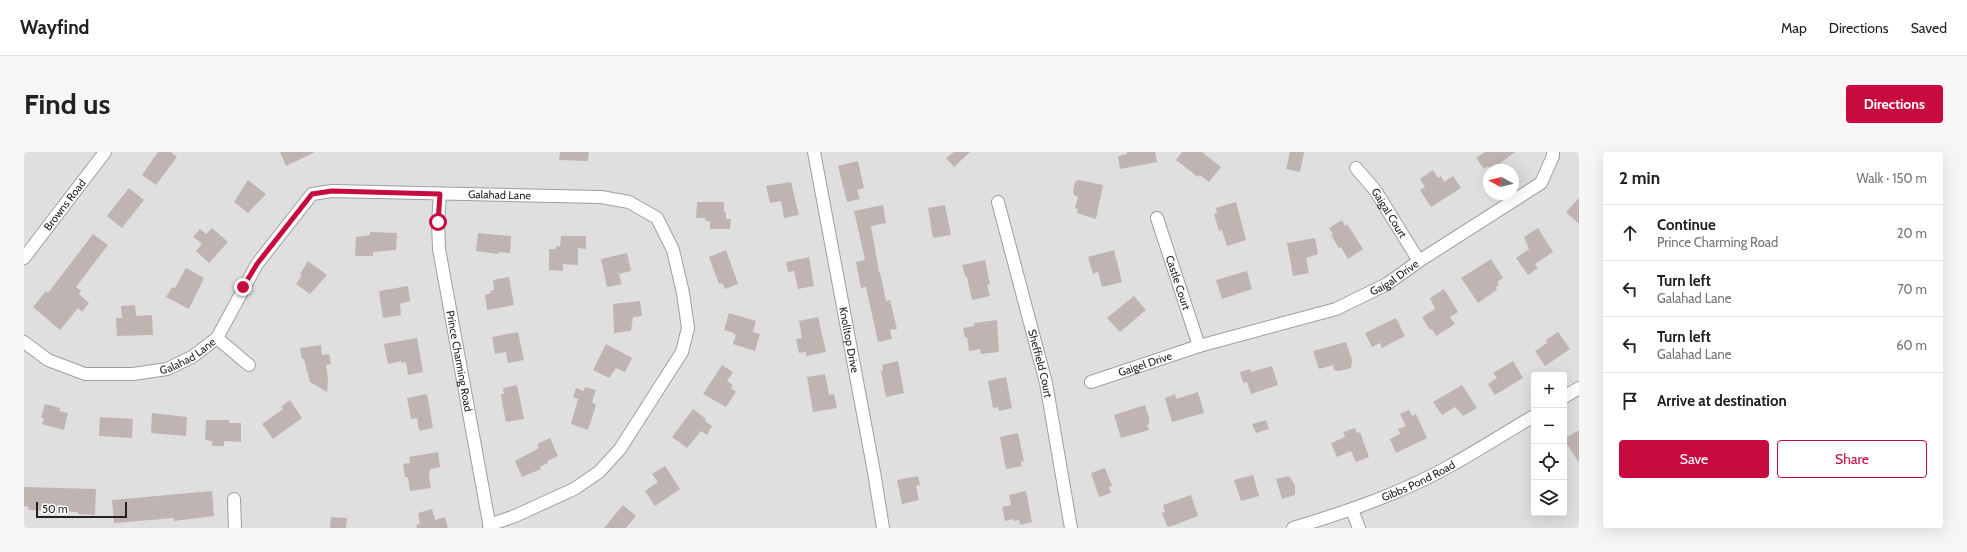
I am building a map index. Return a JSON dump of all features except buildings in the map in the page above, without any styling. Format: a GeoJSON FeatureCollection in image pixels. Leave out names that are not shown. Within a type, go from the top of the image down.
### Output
{"type":"FeatureCollection","features":[{"type":"Feature","properties":{"kind":"street","name":"Browns Road"},"geometry":{"type":"LineString","coordinates":[[24,258],[105,152]]}},
{"type":"Feature","properties":{"kind":"street","name":"Knolltop Drive"},"geometry":{"type":"LineString","coordinates":[[814,152],[874,472],[883,528]]}},
{"type":"Feature","properties":{"kind":"street","name":"Gaigal Drive"},"geometry":{"type":"LineString","coordinates":[[1199,346],[1336,309],[1387,284],[1419,261],[1541,183],[1553,156],[1553,152]]}},
{"type":"Feature","properties":{"kind":"street","name":"Gaigal Court"},"geometry":{"type":"LineString","coordinates":[[1356,168],[1375,190],[1419,261]]}},
{"type":"Feature","properties":{"kind":"street","name":"Galahad Lane"},"geometry":{"type":"LineString","coordinates":[[24,342],[48,360],[85,374],[133,374],[166,369],[192,357],[217,338],[257,264],[312,194],[332,191],[601,197],[629,202],[657,218],[673,250],[688,328],[682,352],[620,449],[599,472],[574,489],[490,526]]}},
{"type":"Feature","properties":{"kind":"street","name":"Prince Charming Road"},"geometry":{"type":"LineString","coordinates":[[440,194],[438,222],[439,249],[490,526]]}},
{"type":"Feature","properties":{"kind":"street","name":"Sheffield Court"},"geometry":{"type":"LineString","coordinates":[[998,202],[1046,383],[1071,528]]}},
{"type":"Feature","properties":{"kind":"street","name":"Castle Court"},"geometry":{"type":"LineString","coordinates":[[1157,218],[1199,346]]}},
{"type":"Feature","properties":{"kind":"street"},"geometry":{"type":"LineString","coordinates":[[217,338],[249,365]]}},
{"type":"Feature","properties":{"kind":"street","name":"Gaigel Drive"},"geometry":{"type":"LineString","coordinates":[[1091,382],[1199,346]]}},
{"type":"Feature","properties":{"kind":"street"},"geometry":{"type":"LineString","coordinates":[[1567,395],[1579,388]]}},
{"type":"Feature","properties":{"kind":"street","name":"Gibbs Pond Road"},"geometry":{"type":"LineString","coordinates":[[1293,528],[1352,510],[1454,464],[1531,418]]}},
{"type":"Feature","properties":{"kind":"street"},"geometry":{"type":"LineString","coordinates":[[234,499],[235,528]]}},
{"type":"Feature","properties":{"kind":"street"},"geometry":{"type":"LineString","coordinates":[[1352,510],[1359,528]]}},
{"type":"Feature","properties":{"kind":"shaded area"},"geometry":{"type":"Polygon","coordinates":[[[24,152],[1579,152],[1579,528],[24,528],[24,152]]]}},
{"type":"Feature","properties":{"kind":"route"},"geometry":{"type":"LineString","coordinates":[[243,287],[257,264],[312,194],[332,191],[440,194],[438,222]]}}]}
